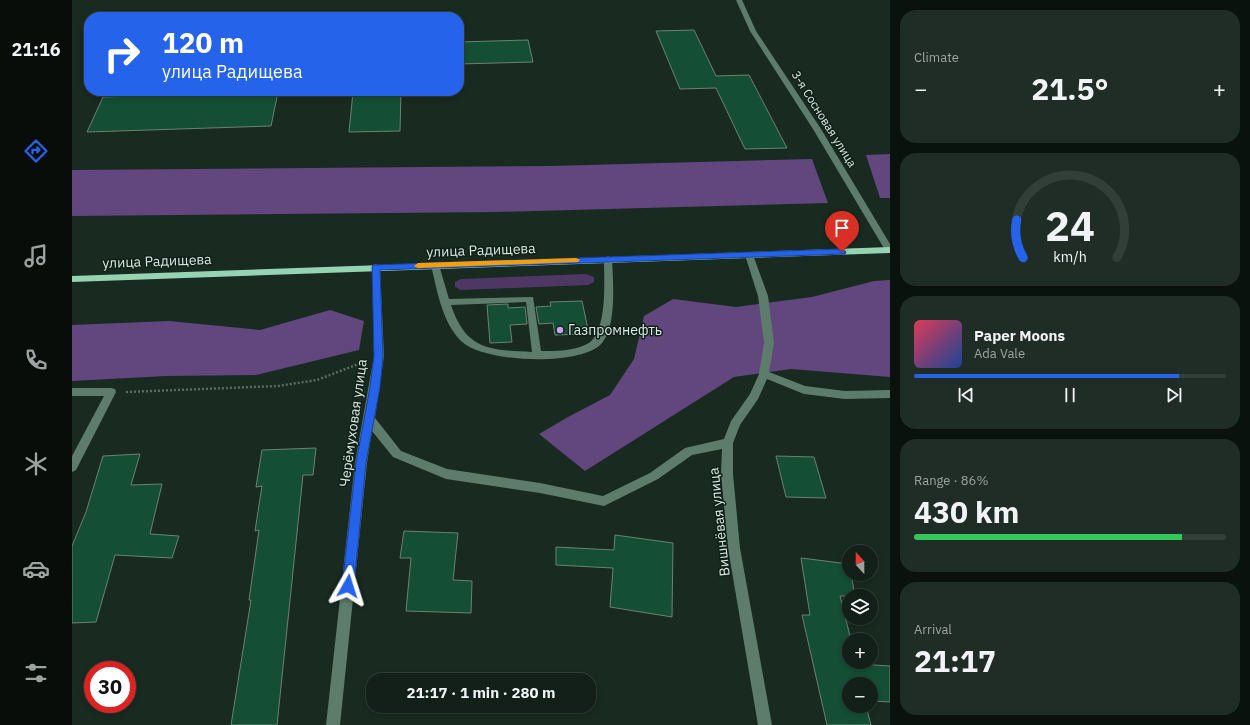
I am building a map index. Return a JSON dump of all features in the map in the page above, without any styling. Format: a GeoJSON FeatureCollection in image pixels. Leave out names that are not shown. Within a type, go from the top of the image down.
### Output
{"type":"FeatureCollection","features":[{"type":"Feature","properties":{"kind":"main road","name":"улица Радищева"},"geometry":{"type":"LineString","coordinates":[[72,279],[376,267],[890,250]]}},
{"type":"Feature","properties":{"kind":"street","name":"3-я Сосновая улица"},"geometry":{"type":"LineString","coordinates":[[739,0],[753,31],[817,129],[890,250]]}},
{"type":"Feature","properties":{"kind":"street","name":"Вишнёвая улица"},"geometry":{"type":"LineString","coordinates":[[749,255],[763,296],[769,343],[764,374],[754,396],[735,424],[728,443],[727,474],[734,548],[765,725]]}},
{"type":"Feature","properties":{"kind":"street"},"geometry":{"type":"LineString","coordinates":[[435,265],[446,302],[457,330],[471,345],[492,352],[537,356],[561,354],[588,348],[599,341],[606,324],[608,259]]}},
{"type":"Feature","properties":{"kind":"street","name":"Черёмуховая улица"},"geometry":{"type":"LineString","coordinates":[[333,725],[361,463],[379,356],[376,267]]}},
{"type":"Feature","properties":{"kind":"street"},"geometry":{"type":"LineString","coordinates":[[446,302],[530,299],[537,356]]}},
{"type":"Feature","properties":{"kind":"street"},"geometry":{"type":"LineString","coordinates":[[764,374],[804,390],[845,395],[890,394]]}},
{"type":"Feature","properties":{"kind":"street"},"geometry":{"type":"LineString","coordinates":[[72,392],[111,392],[72,467]]}},
{"type":"Feature","properties":{"kind":"street"},"geometry":{"type":"LineString","coordinates":[[369,419],[397,454],[446,474],[540,488],[604,501],[654,476],[689,451],[728,443]]}},
{"type":"Feature","properties":{"kind":"path"},"geometry":{"type":"LineString","coordinates":[[111,392],[278,386],[317,380],[379,356]]}},
{"type":"Feature","properties":{"kind":"shaded area"},"geometry":{"type":"Polygon","coordinates":[[[890,154],[890,198],[880,198],[866,155],[890,154]]]}},
{"type":"Feature","properties":{"kind":"shaded area"},"geometry":{"type":"Polygon","coordinates":[[[812,159],[828,203],[496,212],[72,216],[72,170],[551,166],[812,159]]]}},
{"type":"Feature","properties":{"kind":"shaded area"},"geometry":{"type":"Polygon","coordinates":[[[586,274],[594,277],[594,282],[588,285],[461,290],[455,287],[455,282],[461,279],[586,274]]]}},
{"type":"Feature","properties":{"kind":"shaded area"},"geometry":{"type":"Polygon","coordinates":[[[890,280],[890,377],[791,369],[734,377],[585,471],[539,434],[610,395],[634,359],[644,316],[673,299],[736,307],[812,297],[874,281],[890,280]]]}},
{"type":"Feature","properties":{"kind":"shaded area"},"geometry":{"type":"Polygon","coordinates":[[[330,310],[364,321],[359,350],[256,375],[166,376],[72,381],[72,325],[169,321],[260,330],[330,310]]]}},
{"type":"Feature","properties":{"kind":"building"},"geometry":{"type":"Polygon","coordinates":[[[694,30],[716,76],[749,75],[787,148],[745,149],[716,88],[680,89],[656,31],[694,30]]]}},
{"type":"Feature","properties":{"kind":"building"},"geometry":{"type":"Polygon","coordinates":[[[528,40],[533,62],[464,64],[464,42],[528,40]]]}},
{"type":"Feature","properties":{"kind":"building"},"geometry":{"type":"Polygon","coordinates":[[[277,96],[271,126],[87,132],[103,97],[277,96]]]}},
{"type":"Feature","properties":{"kind":"building"},"geometry":{"type":"Polygon","coordinates":[[[353,96],[401,96],[400,131],[349,132],[353,96]]]}},
{"type":"Feature","properties":{"kind":"building"},"geometry":{"type":"Polygon","coordinates":[[[582,301],[589,334],[555,335],[553,323],[539,324],[536,307],[551,306],[550,302],[582,301]]]}},
{"type":"Feature","properties":{"kind":"building"},"geometry":{"type":"Polygon","coordinates":[[[508,304],[508,308],[525,307],[527,324],[510,325],[512,342],[490,343],[487,305],[508,304]]]}},
{"type":"Feature","properties":{"kind":"building"},"geometry":{"type":"Polygon","coordinates":[[[316,448],[313,475],[303,475],[277,725],[231,725],[251,600],[249,600],[259,530],[255,531],[262,486],[256,487],[262,450],[316,448]]]}},
{"type":"Feature","properties":{"kind":"building"},"geometry":{"type":"Polygon","coordinates":[[[140,454],[131,485],[162,484],[150,534],[179,536],[172,558],[115,555],[96,622],[72,623],[72,546],[86,512],[103,456],[140,454]]]}},
{"type":"Feature","properties":{"kind":"building"},"geometry":{"type":"Polygon","coordinates":[[[776,456],[814,457],[826,498],[786,497],[776,456]]]}},
{"type":"Feature","properties":{"kind":"building"},"geometry":{"type":"Polygon","coordinates":[[[404,531],[458,533],[453,580],[472,581],[471,613],[406,611],[411,558],[400,558],[404,531]]]}},
{"type":"Feature","properties":{"kind":"building"},"geometry":{"type":"Polygon","coordinates":[[[615,535],[673,543],[672,617],[610,607],[613,568],[556,565],[556,547],[614,550],[615,535]]]}},
{"type":"Feature","properties":{"kind":"building"},"geometry":{"type":"Polygon","coordinates":[[[801,558],[842,563],[842,581],[852,581],[854,589],[842,589],[842,596],[840,596],[842,604],[842,625],[847,625],[849,633],[842,633],[842,669],[878,669],[878,665],[890,666],[890,702],[878,701],[878,677],[842,677],[842,713],[868,713],[871,725],[827,725],[802,615],[810,615],[801,558]]]}},
{"type":"Feature","properties":{"kind":"slow traffic"},"geometry":{"type":"LineString","coordinates":[[418,266],[576,260]]}},
{"type":"Feature","properties":{"kind":"place","name":"Газпромнефть"},"geometry":{"type":"Point","coordinates":[560,330]}},
{"type":"Feature","properties":{"kind":"route"},"geometry":{"type":"LineString","coordinates":[[348,586],[361,463],[379,356],[376,267],[842,252]]}}]}
